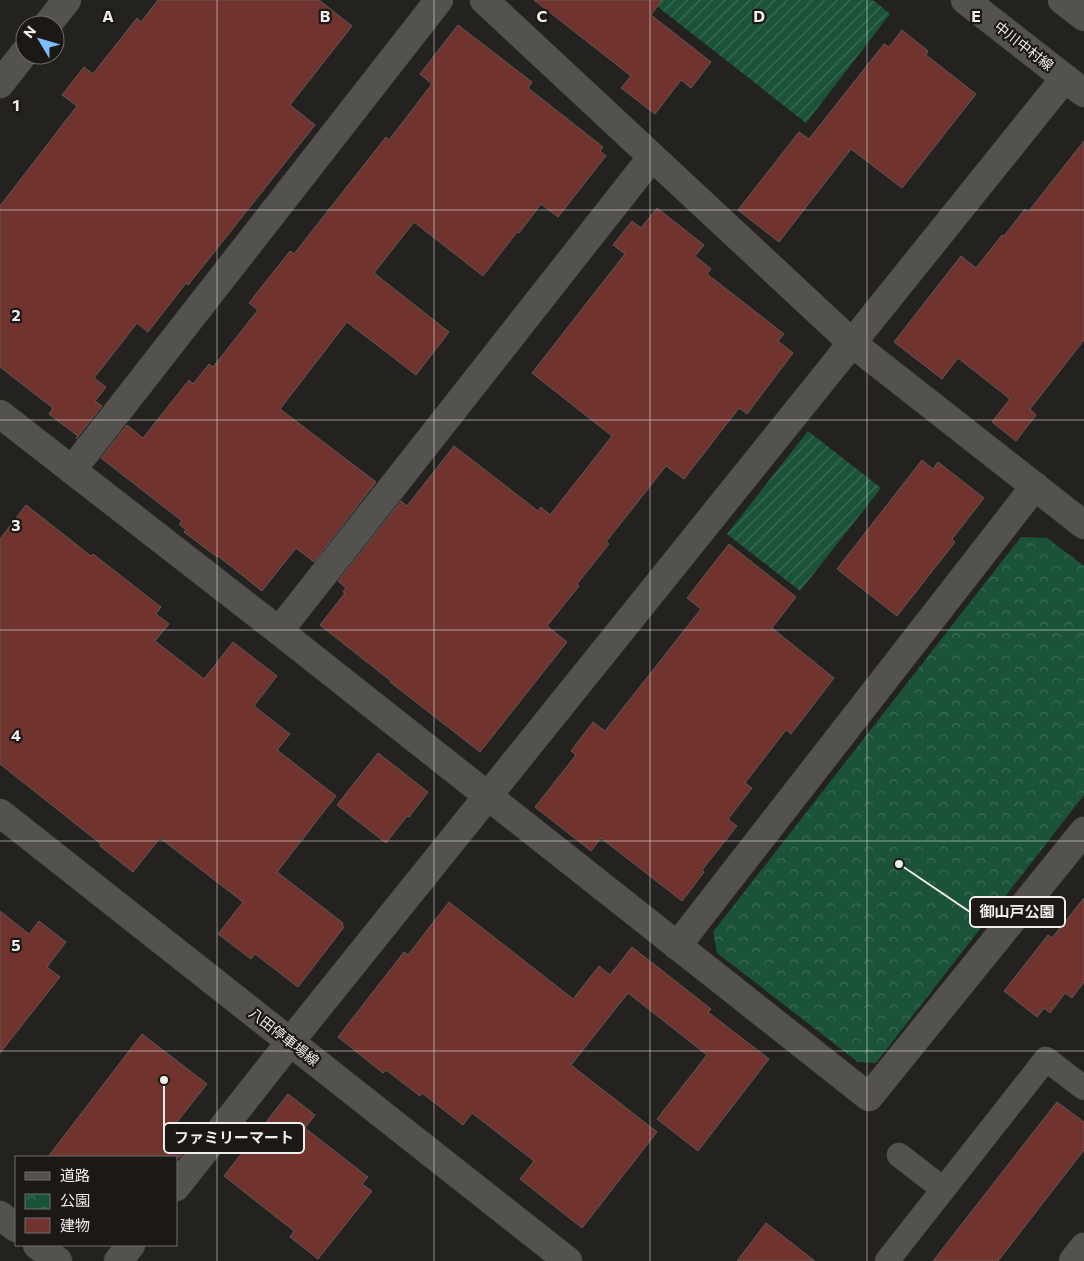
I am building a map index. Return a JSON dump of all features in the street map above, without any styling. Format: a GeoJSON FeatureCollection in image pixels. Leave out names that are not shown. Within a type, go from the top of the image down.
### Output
{"type":"FeatureCollection","features":[{"type":"Feature","properties":{"kind":"street"},"geometry":{"type":"LineString","coordinates":[[55,15],[67,0]]}},
{"type":"Feature","properties":{"kind":"street"},"geometry":{"type":"LineString","coordinates":[[72,470],[439,0]]}},
{"type":"Feature","properties":{"kind":"street"},"geometry":{"type":"LineString","coordinates":[[484,0],[852,343],[1084,525]]}},
{"type":"Feature","properties":{"kind":"street","name":"中川中村線"},"geometry":{"type":"LineString","coordinates":[[965,0],[1074,85]]}},
{"type":"Feature","properties":{"kind":"street"},"geometry":{"type":"LineString","coordinates":[[1062,0],[1084,16]]}},
{"type":"Feature","properties":{"kind":"street"},"geometry":{"type":"LineString","coordinates":[[0,84],[15,65]]}},
{"type":"Feature","properties":{"kind":"street"},"geometry":{"type":"LineString","coordinates":[[178,1184],[290,1042],[852,343],[1074,85]]}},
{"type":"Feature","properties":{"kind":"street"},"geometry":{"type":"LineString","coordinates":[[279,632],[652,157]]}},
{"type":"Feature","properties":{"kind":"street"},"geometry":{"type":"LineString","coordinates":[[0,414],[869,1097],[1084,831]]}},
{"type":"Feature","properties":{"kind":"street"},"geometry":{"type":"LineString","coordinates":[[677,946],[1035,486]]}},
{"type":"Feature","properties":{"kind":"street","name":"八田停車場線"},"geometry":{"type":"LineString","coordinates":[[0,813],[568,1261]]}},
{"type":"Feature","properties":{"kind":"street"},"geometry":{"type":"LineString","coordinates":[[0,1215],[15,1227]]}},
{"type":"Feature","properties":{"kind":"street"},"geometry":{"type":"LineString","coordinates":[[38,1246],[58,1261]]}},
{"type":"Feature","properties":{"kind":"street"},"geometry":{"type":"LineString","coordinates":[[118,1261],[130,1246]]}},
{"type":"Feature","properties":{"kind":"street"},"geometry":{"type":"LineString","coordinates":[[1073,1261],[1084,1248]]}},
{"type":"Feature","properties":{"kind":"lane"},"geometry":{"type":"LineString","coordinates":[[887,1261],[1046,1059],[1084,1088]]}},
{"type":"Feature","properties":{"kind":"lane"},"geometry":{"type":"LineString","coordinates":[[899,1155],[943,1189]]}},
{"type":"Feature","properties":{"kind":"green space"},"geometry":{"type":"Polygon","coordinates":[[[649,0],[873,0],[890,14],[806,123],[649,0]]]}},
{"type":"Feature","properties":{"kind":"green space"},"geometry":{"type":"Polygon","coordinates":[[[808,431],[881,488],[800,591],[727,534],[808,431]]]}},
{"type":"Feature","properties":{"kind":"green space"},"geometry":{"type":"Polygon","coordinates":[[[1021,537],[1047,538],[1084,566],[1084,795],[876,1063],[858,1062],[717,953],[713,932],[1021,537]]]}},
{"type":"Feature","properties":{"kind":"building"},"geometry":{"type":"Polygon","coordinates":[[[158,0],[319,0],[352,26],[290,105],[315,125],[188,285],[186,283],[148,332],[137,323],[94,378],[106,387],[95,401],[102,406],[76,439],[78,436],[49,414],[53,408],[0,367],[0,206],[77,106],[62,95],[84,67],[93,74],[137,18],[141,22],[158,0]]]}},
{"type":"Feature","properties":{"kind":"building"},"geometry":{"type":"Polygon","coordinates":[[[534,0],[662,0],[651,15],[711,62],[691,88],[681,80],[655,114],[621,88],[631,76],[534,0]]]}},
{"type":"Feature","properties":{"kind":"building"},"geometry":{"type":"Polygon","coordinates":[[[458,25],[532,82],[528,88],[603,147],[600,151],[606,156],[558,217],[541,204],[483,276],[414,222],[374,273],[449,332],[416,375],[347,322],[280,409],[376,482],[314,562],[296,548],[262,591],[184,532],[186,530],[179,524],[182,521],[101,458],[127,425],[143,438],[189,380],[193,384],[209,364],[213,367],[258,310],[249,303],[290,251],[294,254],[386,137],[389,140],[432,84],[420,74],[458,25]]]}},
{"type":"Feature","properties":{"kind":"building"},"geometry":{"type":"Polygon","coordinates":[[[902,30],[928,51],[926,55],[976,94],[902,188],[851,149],[779,242],[738,210],[799,132],[809,139],[884,44],[889,47],[902,30]]]}},
{"type":"Feature","properties":{"kind":"building"},"geometry":{"type":"Polygon","coordinates":[[[1084,141],[1084,340],[1030,409],[1036,415],[1016,441],[992,422],[1010,399],[958,358],[942,379],[894,342],[961,256],[976,268],[1025,209],[1028,212],[1084,141]]]}},
{"type":"Feature","properties":{"kind":"building"},"geometry":{"type":"Polygon","coordinates":[[[657,208],[704,245],[695,256],[711,269],[707,274],[784,334],[778,341],[793,353],[747,414],[739,408],[684,479],[666,466],[606,542],[609,544],[547,626],[567,642],[480,752],[320,625],[345,593],[343,592],[346,588],[338,581],[401,501],[407,506],[454,446],[538,511],[541,507],[550,515],[612,436],[532,373],[625,254],[613,245],[632,221],[641,228],[657,208]]]}},
{"type":"Feature","properties":{"kind":"building"},"geometry":{"type":"Polygon","coordinates":[[[922,460],[933,469],[938,462],[984,498],[952,539],[955,542],[897,616],[837,569],[922,460]]]}},
{"type":"Feature","properties":{"kind":"building"},"geometry":{"type":"Polygon","coordinates":[[[26,505],[91,556],[93,554],[161,607],[156,614],[169,624],[155,641],[204,679],[233,642],[277,676],[254,706],[290,734],[277,750],[336,796],[277,872],[343,923],[344,927],[298,987],[255,954],[251,959],[218,934],[243,902],[160,838],[133,872],[100,846],[101,844],[0,764],[0,539],[26,505]]]}},
{"type":"Feature","properties":{"kind":"building"},"geometry":{"type":"Polygon","coordinates":[[[729,544],[796,597],[772,628],[834,678],[791,734],[786,730],[745,783],[752,788],[728,819],[737,826],[702,870],[704,872],[682,901],[601,838],[591,851],[535,807],[576,755],[571,751],[593,722],[605,731],[701,609],[687,598],[729,544]]]}},
{"type":"Feature","properties":{"kind":"building"},"geometry":{"type":"Polygon","coordinates":[[[378,753],[428,792],[386,843],[337,805],[378,753]]]}},
{"type":"Feature","properties":{"kind":"building"},"geometry":{"type":"Polygon","coordinates":[[[1084,898],[1084,982],[1072,998],[1065,993],[1050,1013],[1044,1008],[1037,1017],[1004,991],[1048,935],[1052,938],[1084,898]]]}},
{"type":"Feature","properties":{"kind":"building"},"geometry":{"type":"Polygon","coordinates":[[[449,902],[573,999],[599,966],[610,975],[632,947],[711,1009],[708,1012],[769,1059],[698,1151],[657,1119],[707,1055],[628,993],[571,1065],[657,1132],[582,1228],[520,1179],[534,1161],[472,1113],[463,1125],[422,1093],[420,1096],[386,1070],[383,1073],[338,1037],[404,952],[408,955],[449,902]]]}},
{"type":"Feature","properties":{"kind":"building"},"geometry":{"type":"Polygon","coordinates":[[[0,911],[29,934],[39,921],[66,942],[47,967],[60,977],[0,1053],[0,911]]]}},
{"type":"Feature","properties":{"kind":"building"},"geometry":{"type":"Polygon","coordinates":[[[142,1034],[207,1084],[163,1140],[182,1154],[180,1157],[49,1156],[142,1034]]]}},
{"type":"Feature","properties":{"kind":"building"},"geometry":{"type":"Polygon","coordinates":[[[288,1094],[315,1115],[305,1128],[368,1177],[362,1184],[372,1191],[318,1259],[290,1237],[294,1231],[224,1176],[288,1094]]]}},
{"type":"Feature","properties":{"kind":"building"},"geometry":{"type":"Polygon","coordinates":[[[1057,1102],[1084,1122],[1084,1150],[998,1261],[933,1261],[1057,1102]]]}},
{"type":"Feature","properties":{"kind":"building"},"geometry":{"type":"Polygon","coordinates":[[[766,1223],[815,1261],[737,1261],[766,1223]]]}},
{"type":"Feature","properties":{"kind":"place","name":"御山戸公園"},"geometry":{"type":"Point","coordinates":[899,864]}},
{"type":"Feature","properties":{"kind":"place","name":"ファミリーマート"},"geometry":{"type":"Point","coordinates":[164,1080]}}]}
